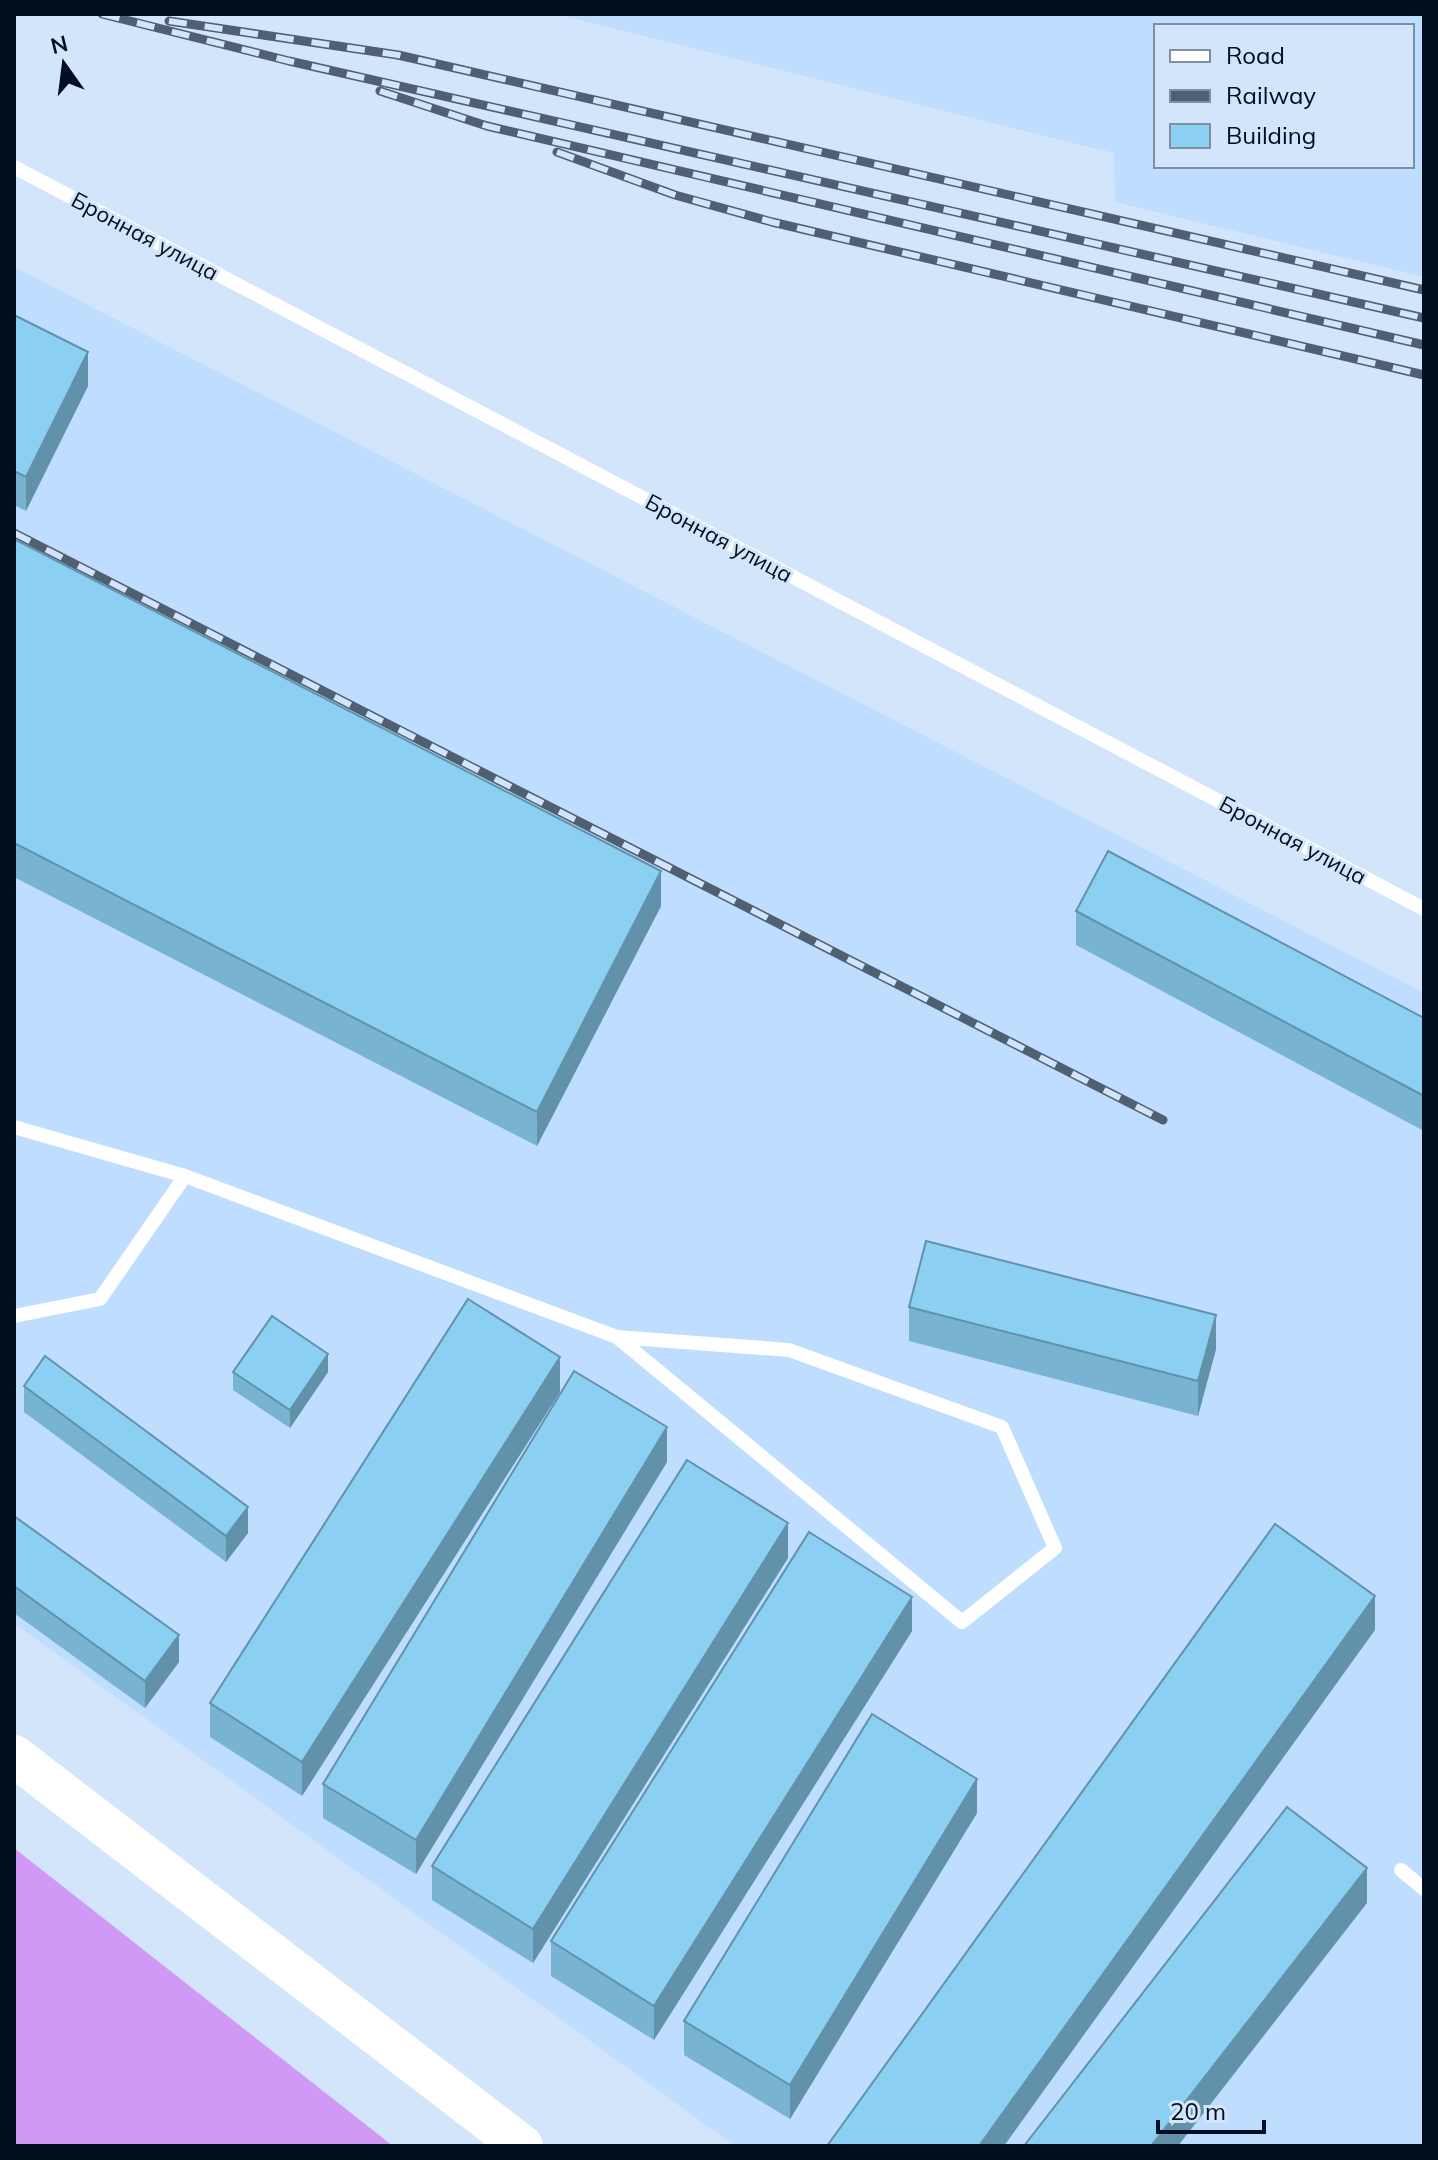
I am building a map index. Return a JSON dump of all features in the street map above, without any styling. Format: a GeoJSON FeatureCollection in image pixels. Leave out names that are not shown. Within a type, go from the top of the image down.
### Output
{"type":"FeatureCollection","features":[{"type":"Feature","properties":{"kind":"main road"},"geometry":{"type":"LineString","coordinates":[[14,1756],[522,2146]]}},
{"type":"Feature","properties":{"kind":"lane","name":"Бронная улица"},"geometry":{"type":"LineString","coordinates":[[14,167],[1424,909]]}},
{"type":"Feature","properties":{"kind":"lane"},"geometry":{"type":"LineString","coordinates":[[14,1127],[185,1176],[617,1337],[789,1350],[1002,1427],[1055,1548],[962,1622],[617,1337]]}},
{"type":"Feature","properties":{"kind":"lane"},"geometry":{"type":"LineString","coordinates":[[14,1316],[100,1299],[185,1176]]}},
{"type":"Feature","properties":{"kind":"lane"},"geometry":{"type":"LineString","coordinates":[[1401,1870],[1424,1889]]}},
{"type":"Feature","properties":{"kind":"shaded area"},"geometry":{"type":"Polygon","coordinates":[[[555,14],[1424,14],[1424,277],[1115,202],[1114,153],[555,14]]]}},
{"type":"Feature","properties":{"kind":"shaded area"},"geometry":{"type":"Polygon","coordinates":[[[14,267],[1424,993],[1424,2146],[735,2146],[14,1623],[14,267]]]}},
{"type":"Feature","properties":{"kind":"shaded area"},"geometry":{"type":"Polygon","coordinates":[[[14,1848],[393,2146],[14,2146],[14,1848]]]}},
{"type":"Feature","properties":{"kind":"building"},"geometry":{"type":"Polygon","coordinates":[[[14,315],[88,352],[26,477],[14,471],[14,315]]]}},
{"type":"Feature","properties":{"kind":"building"},"geometry":{"type":"Polygon","coordinates":[[[14,539],[661,871],[537,1112],[14,843],[14,539]]]}},
{"type":"Feature","properties":{"kind":"building"},"geometry":{"type":"Polygon","coordinates":[[[1108,851],[1424,1018],[1424,1096],[1076,911],[1108,851]]]}},
{"type":"Feature","properties":{"kind":"building"},"geometry":{"type":"Polygon","coordinates":[[[926,1241],[1216,1315],[1198,1381],[909,1307],[926,1241]]]}},
{"type":"Feature","properties":{"kind":"building"},"geometry":{"type":"Polygon","coordinates":[[[468,1299],[560,1357],[302,1762],[210,1703],[468,1299]]]}},
{"type":"Feature","properties":{"kind":"building"},"geometry":{"type":"Polygon","coordinates":[[[272,1316],[328,1354],[290,1410],[233,1372],[272,1316]]]}},
{"type":"Feature","properties":{"kind":"building"},"geometry":{"type":"Polygon","coordinates":[[[45,1356],[248,1507],[226,1536],[24,1386],[45,1356]]]}},
{"type":"Feature","properties":{"kind":"building"},"geometry":{"type":"Polygon","coordinates":[[[574,1371],[667,1427],[416,1840],[323,1784],[574,1371]]]}},
{"type":"Feature","properties":{"kind":"building"},"geometry":{"type":"Polygon","coordinates":[[[687,1460],[788,1523],[533,1929],[432,1866],[687,1460]]]}},
{"type":"Feature","properties":{"kind":"building"},"geometry":{"type":"Polygon","coordinates":[[[14,1516],[179,1635],[145,1681],[14,1586],[14,1516]]]}},
{"type":"Feature","properties":{"kind":"building"},"geometry":{"type":"Polygon","coordinates":[[[1275,1524],[1375,1596],[979,2146],[827,2146],[1275,1524]]]}},
{"type":"Feature","properties":{"kind":"building"},"geometry":{"type":"Polygon","coordinates":[[[809,1532],[912,1597],[654,2006],[551,1941],[809,1532]]]}},
{"type":"Feature","properties":{"kind":"building"},"geometry":{"type":"Polygon","coordinates":[[[872,1714],[977,1779],[790,2085],[684,2021],[872,1714]]]}},
{"type":"Feature","properties":{"kind":"building"},"geometry":{"type":"Polygon","coordinates":[[[1287,1807],[1367,1868],[1151,2146],[1024,2146],[1287,1807]]]}},
{"type":"Feature","properties":{"kind":"railway"},"geometry":{"type":"LineString","coordinates":[[102,14],[289,61],[1424,318]]}},
{"type":"Feature","properties":{"kind":"railway"},"geometry":{"type":"LineString","coordinates":[[169,21],[398,55],[1424,290]]}},
{"type":"Feature","properties":{"kind":"railway"},"geometry":{"type":"LineString","coordinates":[[380,91],[487,126],[1424,345]]}},
{"type":"Feature","properties":{"kind":"railway"},"geometry":{"type":"LineString","coordinates":[[557,152],[675,195],[772,222],[1424,375]]}},
{"type":"Feature","properties":{"kind":"railway"},"geometry":{"type":"LineString","coordinates":[[14,533],[1163,1120]]}}]}
